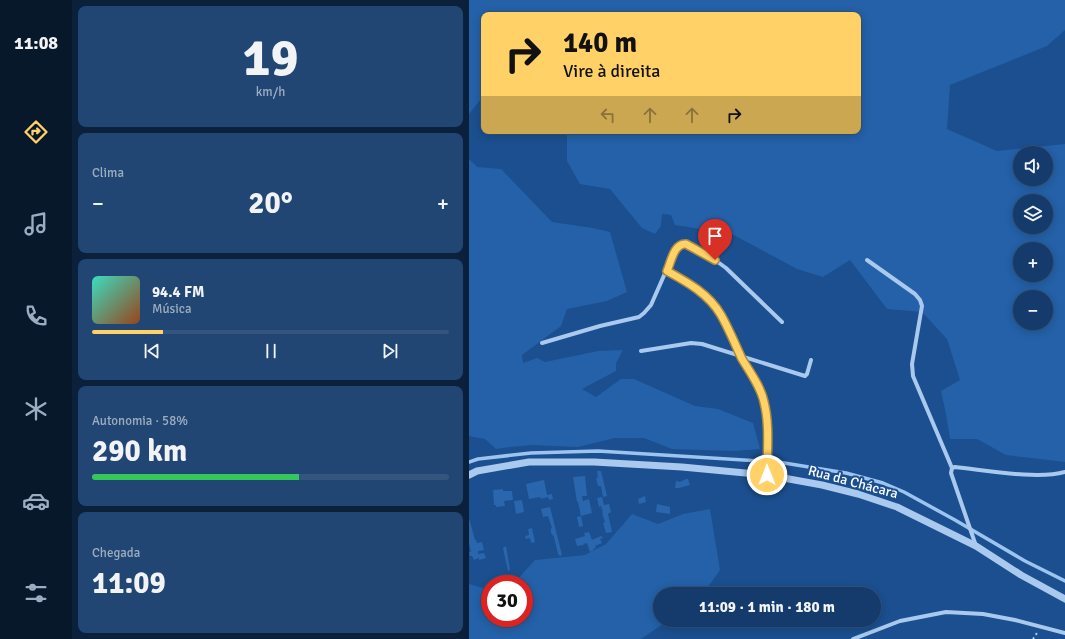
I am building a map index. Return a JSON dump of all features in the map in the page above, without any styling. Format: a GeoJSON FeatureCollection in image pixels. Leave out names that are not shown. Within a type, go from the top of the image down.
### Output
{"type":"FeatureCollection","features":[{"type":"Feature","properties":{"kind":"street"},"geometry":{"type":"LineString","coordinates":[[542,343],[600,326],[639,317],[645,313],[651,305],[677,246],[681,244],[686,244],[715,260],[726,268],[782,322]]}},
{"type":"Feature","properties":{"kind":"street"},"geometry":{"type":"LineString","coordinates":[[867,260],[915,294],[920,300],[922,306],[912,364],[913,376],[952,468],[951,473],[976,546]]}},
{"type":"Feature","properties":{"kind":"street"},"geometry":{"type":"LineString","coordinates":[[667,271],[687,283],[711,302],[720,313],[741,356],[757,384],[764,401],[767,417],[767,475]]}},
{"type":"Feature","properties":{"kind":"street"},"geometry":{"type":"LineString","coordinates":[[641,351],[691,343],[702,344],[805,376],[811,360]]}},
{"type":"Feature","properties":{"kind":"street","name":"Rua da Chácara"},"geometry":{"type":"LineString","coordinates":[[469,475],[477,471],[529,462],[594,462],[681,467],[767,475],[822,485],[897,506],[976,546],[1021,575],[1065,599]]}},
{"type":"Feature","properties":{"kind":"street"},"geometry":{"type":"LineString","coordinates":[[952,468],[955,467],[1046,475],[1065,472]]}},
{"type":"Feature","properties":{"kind":"street"},"geometry":{"type":"LineString","coordinates":[[853,639],[900,621],[945,612],[983,614],[1015,620],[1065,633]]}},
{"type":"Feature","properties":{"kind":"shaded area"},"geometry":{"type":"Polygon","coordinates":[[[469,0],[1065,0],[1065,30],[1047,46],[950,85],[947,129],[997,151],[1013,149],[1013,186],[1053,186],[1053,146],[1046,146],[1065,144],[1065,462],[1006,455],[977,439],[950,439],[941,391],[960,380],[947,339],[922,312],[887,309],[850,260],[823,277],[797,269],[732,234],[675,225],[671,215],[662,214],[661,226],[655,234],[642,228],[610,189],[580,184],[567,161],[567,134],[861,134],[861,12],[481,12],[481,99],[469,114],[469,0]]]}},
{"type":"Feature","properties":{"kind":"shaded area"},"geometry":{"type":"Polygon","coordinates":[[[469,159],[477,167],[501,169],[552,222],[610,232],[627,292],[607,301],[567,309],[561,326],[522,355],[523,363],[537,358],[545,362],[598,351],[623,350],[616,363],[616,371],[582,389],[596,397],[621,379],[634,379],[695,406],[718,409],[753,423],[760,449],[733,451],[672,449],[644,438],[615,438],[578,447],[532,445],[496,449],[485,439],[469,436],[469,159]]]}},
{"type":"Feature","properties":{"kind":"shaded area"},"geometry":{"type":"Polygon","coordinates":[[[710,509],[720,570],[708,587],[653,587],[653,627],[659,627],[641,639],[469,639],[469,584],[481,587],[481,627],[533,627],[533,575],[521,575],[535,560],[585,555],[606,544],[632,514],[658,524],[683,514],[710,509]]]}},
{"type":"Feature","properties":{"kind":"building"},"geometry":{"type":"Polygon","coordinates":[[[597,471],[601,471],[607,496],[603,497],[601,486],[598,486],[596,478],[598,478],[597,471]]]}},
{"type":"Feature","properties":{"kind":"building"},"geometry":{"type":"Polygon","coordinates":[[[585,476],[587,496],[582,496],[583,501],[589,499],[592,513],[581,516],[573,477],[585,476]]]}},
{"type":"Feature","properties":{"kind":"building"},"geometry":{"type":"Polygon","coordinates":[[[688,479],[690,485],[675,488],[676,481],[680,482],[688,479]]]}},
{"type":"Feature","properties":{"kind":"building"},"geometry":{"type":"Polygon","coordinates":[[[544,480],[547,495],[552,494],[553,499],[549,500],[548,497],[541,499],[540,497],[529,499],[526,484],[544,480]]]}},
{"type":"Feature","properties":{"kind":"building"},"geometry":{"type":"Polygon","coordinates":[[[503,489],[503,491],[512,491],[513,500],[504,501],[505,506],[496,507],[496,505],[494,505],[493,490],[503,489]]]}},
{"type":"Feature","properties":{"kind":"building"},"geometry":{"type":"Polygon","coordinates":[[[645,496],[646,502],[639,504],[638,499],[645,496]]]}},
{"type":"Feature","properties":{"kind":"building"},"geometry":{"type":"Polygon","coordinates":[[[602,497],[604,505],[609,504],[611,512],[608,514],[612,532],[606,533],[603,523],[605,522],[603,513],[601,506],[599,507],[597,498],[602,497]]]}},
{"type":"Feature","properties":{"kind":"building"},"geometry":{"type":"Polygon","coordinates":[[[522,500],[524,512],[516,514],[514,501],[522,500]]]}},
{"type":"Feature","properties":{"kind":"building"},"geometry":{"type":"Polygon","coordinates":[[[657,504],[670,507],[670,514],[656,512],[657,504]]]}},
{"type":"Feature","properties":{"kind":"building"},"geometry":{"type":"Polygon","coordinates":[[[550,507],[562,555],[560,556],[558,554],[554,537],[551,533],[552,528],[548,516],[543,517],[541,509],[550,507]]]}},
{"type":"Feature","properties":{"kind":"building"},"geometry":{"type":"Polygon","coordinates":[[[581,516],[583,526],[579,527],[577,517],[581,516]]]}},
{"type":"Feature","properties":{"kind":"building"},"geometry":{"type":"Polygon","coordinates":[[[469,518],[475,540],[477,543],[482,542],[484,550],[478,551],[478,554],[484,553],[486,558],[474,560],[472,556],[470,556],[469,518]]]}},
{"type":"Feature","properties":{"kind":"building"},"geometry":{"type":"Polygon","coordinates":[[[532,528],[535,542],[531,543],[530,538],[526,539],[525,536],[529,535],[528,529],[532,528]]]}},
{"type":"Feature","properties":{"kind":"building"},"geometry":{"type":"Polygon","coordinates":[[[589,532],[592,540],[601,536],[603,538],[600,539],[602,543],[595,546],[596,548],[590,552],[587,543],[577,546],[575,539],[585,536],[584,533],[589,532]]]}},
{"type":"Feature","properties":{"kind":"building"},"geometry":{"type":"Polygon","coordinates":[[[506,546],[510,570],[508,571],[503,548],[506,546]]]}},
{"type":"Feature","properties":{"kind":"waterway"},"geometry":{"type":"LineString","coordinates":[[469,462],[478,459],[531,453],[598,451],[778,462],[846,473],[883,483],[904,492],[1025,561],[1065,581]]}},
{"type":"Feature","properties":{"kind":"route"},"geometry":{"type":"LineString","coordinates":[[715,260],[686,244],[681,244],[677,246],[667,271],[699,291],[720,313],[741,356],[757,384],[764,401],[767,417],[767,475]]}}]}
